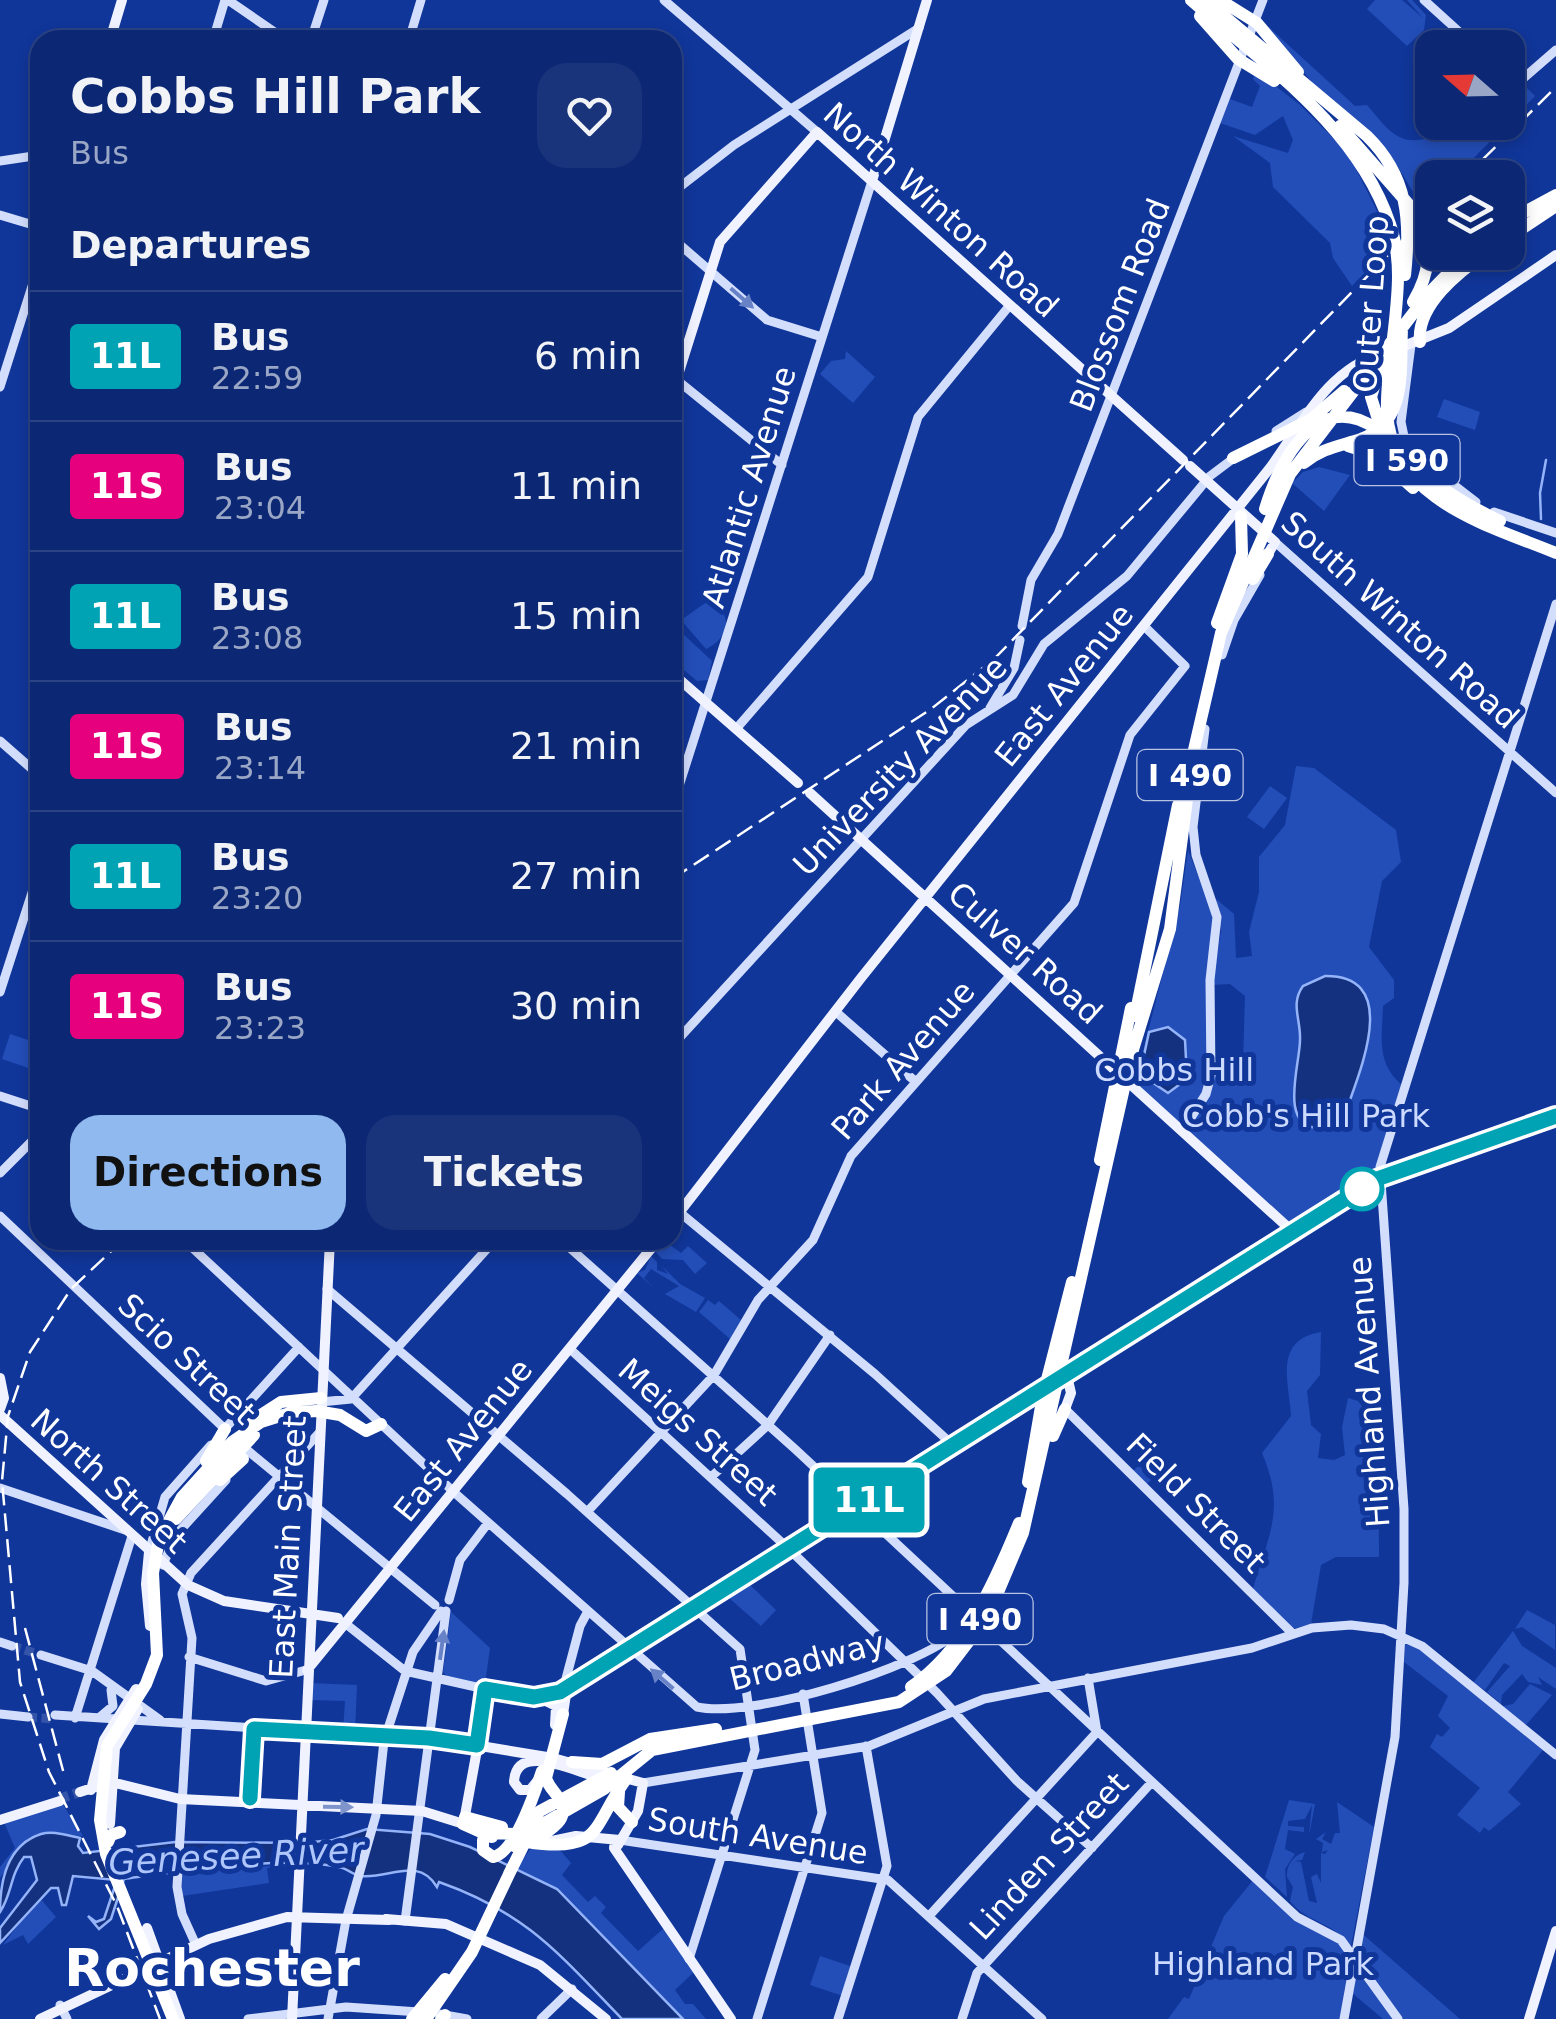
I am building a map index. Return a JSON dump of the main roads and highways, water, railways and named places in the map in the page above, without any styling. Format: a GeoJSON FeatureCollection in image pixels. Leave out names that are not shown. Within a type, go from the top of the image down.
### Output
{"type":"FeatureCollection","features":[{"type":"Feature","properties":{"kind":"highway"},"geometry":{"type":"LineString","coordinates":[[1188,0],[1239,36]]}},
{"type":"Feature","properties":{"kind":"highway"},"geometry":{"type":"LineString","coordinates":[[1188,0],[1390,184],[1415,221]]}},
{"type":"Feature","properties":{"kind":"highway","name":"Outer Loop"},"geometry":{"type":"LineString","coordinates":[[1205,0],[1239,36],[1250,54],[1280,76],[1360,156],[1382,204],[1397,249],[1403,321],[1390,433],[1408,472],[1439,502],[1556,550]]}},
{"type":"Feature","properties":{"kind":"highway"},"geometry":{"type":"LineString","coordinates":[[1220,0],[1255,22],[1328,103]]}},
{"type":"Feature","properties":{"kind":"highway","name":"Outer Loop"},"geometry":{"type":"LineString","coordinates":[[1250,54],[1328,103],[1387,158],[1408,214],[1403,321],[1392,410],[1406,459],[1427,486],[1448,501],[1556,550]]}},
{"type":"Feature","properties":{"kind":"highway"},"geometry":{"type":"LineString","coordinates":[[1387,158],[1415,203]]}},
{"type":"Feature","properties":{"kind":"highway"},"geometry":{"type":"LineString","coordinates":[[1390,184],[1415,224]]}},
{"type":"Feature","properties":{"kind":"highway"},"geometry":{"type":"LineString","coordinates":[[1525,208],[1556,199]]}},
{"type":"Feature","properties":{"kind":"highway"},"geometry":{"type":"LineString","coordinates":[[1525,226],[1556,199]]}},
{"type":"Feature","properties":{"kind":"highway"},"geometry":{"type":"LineString","coordinates":[[1525,215],[1556,199]]}},
{"type":"Feature","properties":{"kind":"highway"},"geometry":{"type":"LineString","coordinates":[[1392,398],[1393,290],[1415,260]]}},
{"type":"Feature","properties":{"kind":"highway"},"geometry":{"type":"LineString","coordinates":[[1403,321],[1426,270]]}},
{"type":"Feature","properties":{"kind":"highway","name":"I 490"},"geometry":{"type":"LineString","coordinates":[[1028,1499],[1136,1036],[1176,899],[1195,745],[1217,637],[1278,497],[1298,463],[1445,270]]}},
{"type":"Feature","properties":{"kind":"highway","name":"I 490"},"geometry":{"type":"LineString","coordinates":[[1403,321],[1452,270]]}},
{"type":"Feature","properties":{"kind":"highway"},"geometry":{"type":"LineString","coordinates":[[1412,344],[1440,294],[1467,270]]}},
{"type":"Feature","properties":{"kind":"highway"},"geometry":{"type":"LineString","coordinates":[[1278,497],[1298,468],[1326,449],[1376,426],[1392,398],[1406,274]]}},
{"type":"Feature","properties":{"kind":"highway"},"geometry":{"type":"LineString","coordinates":[[1375,363],[1371,396],[1376,426]]}},
{"type":"Feature","properties":{"kind":"highway","name":"I 490"},"geometry":{"type":"LineString","coordinates":[[560,1818],[660,1747],[899,1698],[940,1669],[970,1634],[1006,1570],[1023,1522],[1217,637],[1257,523],[1288,467],[1353,382],[1375,363]]}},
{"type":"Feature","properties":{"kind":"highway"},"geometry":{"type":"LineString","coordinates":[[1217,637],[1242,556],[1293,436],[1314,412],[1353,382]]}},
{"type":"Feature","properties":{"kind":"highway"},"geometry":{"type":"LineString","coordinates":[[1233,458],[1316,424],[1344,418],[1376,426],[1424,472],[1466,504],[1520,531]]}},
{"type":"Feature","properties":{"kind":"highway"},"geometry":{"type":"LineString","coordinates":[[1326,449],[1349,446],[1372,452],[1424,498],[1478,521]]}},
{"type":"Feature","properties":{"kind":"highway"},"geometry":{"type":"LineString","coordinates":[[1238,512],[1242,556]]}},
{"type":"Feature","properties":{"kind":"highway"},"geometry":{"type":"LineString","coordinates":[[1217,637],[1271,544]]}},
{"type":"Feature","properties":{"kind":"highway"},"geometry":{"type":"LineString","coordinates":[[1094,1197],[1117,1071],[1156,924]]}},
{"type":"Feature","properties":{"kind":"highway"},"geometry":{"type":"LineString","coordinates":[[1094,1221],[1162,954]]}},
{"type":"Feature","properties":{"kind":"highway"},"geometry":{"type":"LineString","coordinates":[[1028,1499],[1045,1390],[1080,1256]]}},
{"type":"Feature","properties":{"kind":"highway"},"geometry":{"type":"LineString","coordinates":[[1065,1377],[1082,1271]]}},
{"type":"Feature","properties":{"kind":"highway"},"geometry":{"type":"LineString","coordinates":[[180,1500],[264,1410],[294,1399],[321,1407]]}},
{"type":"Feature","properties":{"kind":"highway"},"geometry":{"type":"LineString","coordinates":[[167,1536],[269,1414],[292,1403],[321,1407]]}},
{"type":"Feature","properties":{"kind":"highway"},"geometry":{"type":"LineString","coordinates":[[1028,1499],[1065,1408]]}},
{"type":"Feature","properties":{"kind":"highway"},"geometry":{"type":"LineString","coordinates":[[206,1471],[242,1434],[281,1414],[329,1412],[366,1431],[382,1425],[365,1436],[331,1417],[285,1420],[254,1435],[220,1468]]}},
{"type":"Feature","properties":{"kind":"highway"},"geometry":{"type":"LineString","coordinates":[[147,1668],[154,1641],[150,1578],[166,1522],[226,1430]]}},
{"type":"Feature","properties":{"kind":"highway"},"geometry":{"type":"LineString","coordinates":[[127,1712],[154,1687],[164,1660],[158,1570],[167,1536],[186,1511],[247,1455]]}},
{"type":"Feature","properties":{"kind":"highway"},"geometry":{"type":"LineString","coordinates":[[899,1698],[950,1652],[992,1586],[1023,1522]]}},
{"type":"Feature","properties":{"kind":"highway"},"geometry":{"type":"LineString","coordinates":[[899,1698],[950,1675],[987,1627],[1012,1580],[1023,1522]]}},
{"type":"Feature","properties":{"kind":"highway"},"geometry":{"type":"LineString","coordinates":[[109,1846],[100,1802],[106,1750],[118,1722],[148,1680],[158,1651],[156,1558]]}},
{"type":"Feature","properties":{"kind":"highway"},"geometry":{"type":"LineString","coordinates":[[109,1846],[103,1811],[108,1755],[119,1727],[156,1669],[162,1639],[158,1600]]}},
{"type":"Feature","properties":{"kind":"highway","name":"I 490"},"geometry":{"type":"LineString","coordinates":[[532,1832],[540,1811],[594,1786],[650,1745],[899,1698]]}},
{"type":"Feature","properties":{"kind":"highway"},"geometry":{"type":"LineString","coordinates":[[506,1873],[522,1854],[532,1832],[549,1759],[566,1715]]}},
{"type":"Feature","properties":{"kind":"highway"},"geometry":{"type":"LineString","coordinates":[[572,1762],[604,1764],[652,1738],[755,1726]]}},
{"type":"Feature","properties":{"kind":"highway"},"geometry":{"type":"LineString","coordinates":[[465,1822],[495,1838],[570,1844],[598,1828],[648,1757],[683,1743]]}},
{"type":"Feature","properties":{"kind":"highway"},"geometry":{"type":"LineString","coordinates":[[429,2015],[467,1954],[506,1873],[532,1832],[604,1785],[640,1755],[660,1747]]}},
{"type":"Feature","properties":{"kind":"highway"},"geometry":{"type":"LineString","coordinates":[[532,1832],[560,1818],[556,1795],[548,1784],[549,1759]]}},
{"type":"Feature","properties":{"kind":"highway"},"geometry":{"type":"LineString","coordinates":[[628,1782],[617,1803],[631,1820]]}},
{"type":"Feature","properties":{"kind":"highway"},"geometry":{"type":"LineString","coordinates":[[96,1788],[122,1887],[175,2019]]}},
{"type":"Feature","properties":{"kind":"highway"},"geometry":{"type":"LineString","coordinates":[[465,1822],[585,1837]]}},
{"type":"Feature","properties":{"kind":"highway"},"geometry":{"type":"LineString","coordinates":[[122,1887],[143,1933]]}},
{"type":"Feature","properties":{"kind":"highway"},"geometry":{"type":"LineString","coordinates":[[429,2015],[452,1970],[467,1954]]}},
{"type":"Feature","properties":{"kind":"main road"},"geometry":{"type":"LineString","coordinates":[[113,30],[122,0]]}},
{"type":"Feature","properties":{"kind":"main road"},"geometry":{"type":"LineString","coordinates":[[872,181],[927,0]]}},
{"type":"Feature","properties":{"kind":"main road","name":"North Winton Road"},"geometry":{"type":"LineString","coordinates":[[682,355],[721,240],[816,132],[1207,481]]}},
{"type":"Feature","properties":{"kind":"main road"},"geometry":{"type":"LineString","coordinates":[[1314,412],[1347,368],[1375,363],[1456,324],[1556,255]]}},
{"type":"Feature","properties":{"kind":"main road","name":"East Avenue"},"geometry":{"type":"LineString","coordinates":[[682,1205],[1238,512],[1278,448],[1293,436]]}},
{"type":"Feature","properties":{"kind":"main road","name":"South Winton Road"},"geometry":{"type":"LineString","coordinates":[[1207,481],[1238,512],[1257,523],[1271,544]]}},
{"type":"Feature","properties":{"kind":"main road"},"geometry":{"type":"LineString","coordinates":[[682,682],[798,783]]}},
{"type":"Feature","properties":{"kind":"main road","name":"Culver Road"},"geometry":{"type":"LineString","coordinates":[[810,794],[927,896],[1293,1232]]}},
{"type":"Feature","properties":{"kind":"main road"},"geometry":{"type":"LineString","coordinates":[[534,1697],[565,1689],[1380,1178],[1556,1116]]}},
{"type":"Feature","properties":{"kind":"main road","name":"East Main Street"},"geometry":{"type":"LineString","coordinates":[[292,2015],[299,1805],[329,1250]]}},
{"type":"Feature","properties":{"kind":"main road","name":"East Avenue"},"geometry":{"type":"LineString","coordinates":[[306,1670],[342,1621],[390,1570],[650,1250]]}},
{"type":"Feature","properties":{"kind":"main road"},"geometry":{"type":"LineString","coordinates":[[1065,1377],[1071,1392],[1065,1408]]}},
{"type":"Feature","properties":{"kind":"main road"},"geometry":{"type":"LineString","coordinates":[[0,1378],[4,1398],[0,1412]]}},
{"type":"Feature","properties":{"kind":"main road","name":"North Street"},"geometry":{"type":"LineString","coordinates":[[0,1412],[109,1521],[185,1582],[223,1598],[330,1611],[342,1621]]}},
{"type":"Feature","properties":{"kind":"main road"},"geometry":{"type":"LineString","coordinates":[[96,1788],[147,1668]]}},
{"type":"Feature","properties":{"kind":"main road"},"geometry":{"type":"LineString","coordinates":[[565,1689],[566,1715]]}},
{"type":"Feature","properties":{"kind":"main road"},"geometry":{"type":"LineString","coordinates":[[565,1689],[549,1759],[530,1790],[516,1786],[518,1768],[532,1760],[592,1773],[628,1782],[643,1783],[631,1820],[617,1840],[619,1854],[731,2019]]}},
{"type":"Feature","properties":{"kind":"main road"},"geometry":{"type":"LineString","coordinates":[[465,1822],[486,1692],[552,1702],[557,1708],[549,1759]]}},
{"type":"Feature","properties":{"kind":"main road"},"geometry":{"type":"LineString","coordinates":[[109,1846],[96,1788],[100,1748],[127,1712]]}},
{"type":"Feature","properties":{"kind":"main road"},"geometry":{"type":"LineString","coordinates":[[303,1731],[429,1738],[526,1752],[572,1762],[592,1773]]}},
{"type":"Feature","properties":{"kind":"main road","name":"South Avenue"},"geometry":{"type":"LineString","coordinates":[[96,1788],[180,1799],[419,1810],[542,1841],[585,1837],[617,1840]]}},
{"type":"Feature","properties":{"kind":"main road"},"geometry":{"type":"LineString","coordinates":[[0,1820],[58,1801]]}},
{"type":"Feature","properties":{"kind":"main road"},"geometry":{"type":"LineString","coordinates":[[40,2019],[196,1946],[296,1916],[446,1924],[550,1971],[604,2019]]}},
{"type":"Feature","properties":{"kind":"main road"},"geometry":{"type":"LineString","coordinates":[[1529,2019],[1556,1932]]}},
{"type":"Feature","properties":{"kind":"main road"},"geometry":{"type":"LineString","coordinates":[[143,1933],[155,1964]]}},
{"type":"Feature","properties":{"kind":"main road"},"geometry":{"type":"LineString","coordinates":[[29,2019],[63,2011]]}},
{"type":"Feature","properties":{"kind":"water"},"geometry":{"type":"Polygon","coordinates":[[[1325,976],[1349,980],[1363,991],[1370,1029],[1345,1114],[1334,1125],[1319,1128],[1306,1125],[1295,1106],[1300,1040],[1297,1005],[1303,986],[1325,976]]]}},
{"type":"Feature","properties":{"kind":"water"},"geometry":{"type":"Polygon","coordinates":[[[1168,1027],[1185,1040],[1187,1079],[1168,1093],[1146,1078],[1143,1060],[1149,1032],[1168,1027]]]}},
{"type":"Feature","properties":{"kind":"water","name":"Genesee River"},"geometry":{"type":"Polygon","coordinates":[[[367,1829],[430,1834],[470,1847],[557,1889],[683,2019],[622,2019],[560,1955],[519,1922],[470,1894],[439,1882],[437,1887],[421,1872],[360,1876],[317,1864],[263,1863],[124,1879],[111,1919],[99,1929],[88,1916],[96,1922],[104,1919],[117,1880],[73,1876],[66,1905],[62,1905],[58,1888],[51,1888],[0,1943],[0,1928],[37,1880],[31,1857],[24,1857],[0,1912],[8,1866],[20,1847],[41,1834],[80,1838],[78,1846],[83,1853],[175,1842],[302,1843],[333,1840],[367,1829]]]}},
{"type":"Feature","properties":{"kind":"waterway"},"geometry":{"type":"LineString","coordinates":[[1541,519],[1540,493],[1546,460]]}},
{"type":"Feature","properties":{"kind":"tunnel"},"geometry":{"type":"LineString","coordinates":[[12,1646],[41,1655]]}},
{"type":"Feature","properties":{"kind":"tunnel"},"geometry":{"type":"LineString","coordinates":[[28,1717],[55,1719]]}},
{"type":"Feature","properties":{"kind":"tunnel"},"geometry":{"type":"LineString","coordinates":[[59,1799],[80,1792]]}},
{"type":"Feature","properties":{"kind":"railway"},"geometry":{"type":"LineString","coordinates":[[1482,160],[1556,87]]}},
{"type":"Feature","properties":{"kind":"railway"},"geometry":{"type":"LineString","coordinates":[[682,872],[931,709],[994,659],[1415,227]]}},
{"type":"Feature","properties":{"kind":"railway"},"geometry":{"type":"LineString","coordinates":[[112,1250],[71,1289],[30,1352],[8,1416],[2,1481],[20,1682],[49,1772],[117,1906],[160,2019]]}},
{"type":"Feature","properties":{"kind":"railway"},"geometry":{"type":"LineString","coordinates":[[25,1628],[65,1778]]}},
{"type":"Feature","properties":{"kind":"district","name":"Rochester"},"geometry":{"type":"Point","coordinates":[212,1968]}},
{"type":"Feature","properties":{"kind":"park label","name":"Cobbs Hill"},"geometry":{"type":"Point","coordinates":[1174,1070]}},
{"type":"Feature","properties":{"kind":"park label","name":"Cobb's Hill Park"},"geometry":{"type":"Point","coordinates":[1306,1116]}},
{"type":"Feature","properties":{"kind":"park label","name":"Highland Park"},"geometry":{"type":"Point","coordinates":[1263,1964]}}]}
